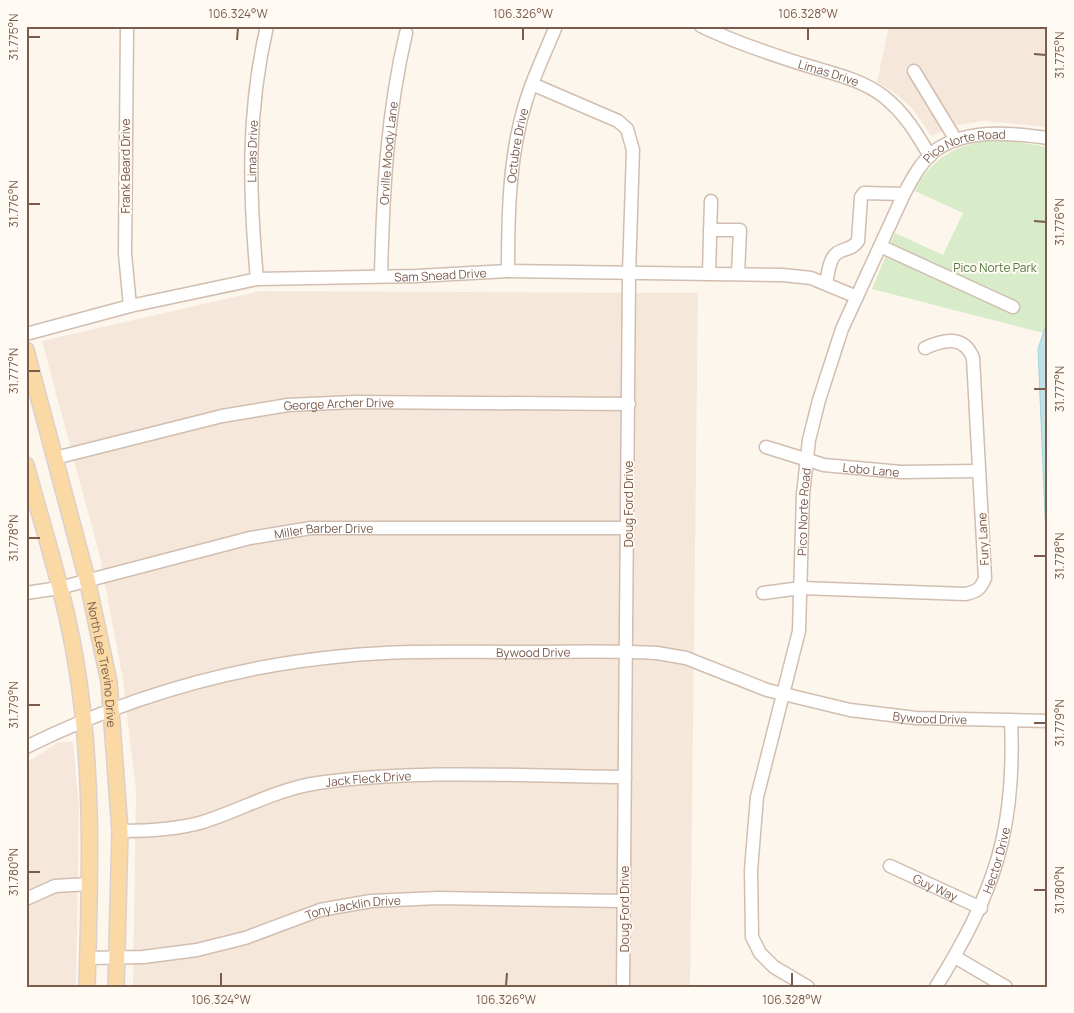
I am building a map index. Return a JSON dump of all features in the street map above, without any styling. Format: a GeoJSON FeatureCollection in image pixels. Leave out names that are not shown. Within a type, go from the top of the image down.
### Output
{"type":"FeatureCollection","features":[{"type":"Feature","properties":{"kind":"main road","name":"North Lee Trevino Drive"},"geometry":{"type":"LineString","coordinates":[[26,350],[87,579],[109,682],[120,830],[116,987]]}},
{"type":"Feature","properties":{"kind":"main road","name":"North Lee Trevino Drive"},"geometry":{"type":"LineString","coordinates":[[26,466],[75,656],[84,722],[89,792],[90,884],[87,987]]}},
{"type":"Feature","properties":{"kind":"street","name":"Frank Beard Drive"},"geometry":{"type":"LineString","coordinates":[[127,26],[125,254],[130,306]]}},
{"type":"Feature","properties":{"kind":"street","name":"Limas Drive"},"geometry":{"type":"LineString","coordinates":[[257,279],[250,166],[256,82],[267,26]]}},
{"type":"Feature","properties":{"kind":"street","name":"Octubre Drive"},"geometry":{"type":"LineString","coordinates":[[508,271],[508,218],[513,163],[526,101],[556,26]]}},
{"type":"Feature","properties":{"kind":"street","name":"Limas Drive"},"geometry":{"type":"LineString","coordinates":[[701,26],[787,60],[839,75],[871,89],[887,100],[910,123],[930,156]]}},
{"type":"Feature","properties":{"kind":"street","name":"Orville Moody Lane"},"geometry":{"type":"LineString","coordinates":[[381,275],[384,171],[393,94],[406,33]]}},
{"type":"Feature","properties":{"kind":"street"},"geometry":{"type":"LineString","coordinates":[[914,71],[956,140]]}},
{"type":"Feature","properties":{"kind":"street","name":"Doug Ford Drive"},"geometry":{"type":"LineString","coordinates":[[532,84],[618,121],[627,129],[633,150],[630,273],[624,987]]}},
{"type":"Feature","properties":{"kind":"street","name":"Pico Norte Road"},"geometry":{"type":"LineString","coordinates":[[808,987],[774,967],[760,953],[751,928],[751,870],[757,797],[766,755],[785,694],[800,631],[803,494],[806,459],[827,371],[857,297],[904,194],[914,175],[930,156],[937,149],[956,140],[990,134],[1014,134],[1048,138]]}},
{"type":"Feature","properties":{"kind":"street"},"geometry":{"type":"LineString","coordinates":[[826,283],[832,259],[837,253],[848,250],[858,242],[861,197],[864,193],[904,194]]}},
{"type":"Feature","properties":{"kind":"street"},"geometry":{"type":"LineString","coordinates":[[709,274],[711,201]]}},
{"type":"Feature","properties":{"kind":"street"},"geometry":{"type":"LineString","coordinates":[[710,230],[740,230],[738,274]]}},
{"type":"Feature","properties":{"kind":"street"},"geometry":{"type":"LineString","coordinates":[[880,246],[1013,307]]}},
{"type":"Feature","properties":{"kind":"street","name":"Sam Snead Drive"},"geometry":{"type":"LineString","coordinates":[[26,334],[130,306],[257,279],[381,275],[417,276],[508,271],[738,274],[798,276],[826,283],[857,297]]}},
{"type":"Feature","properties":{"kind":"street","name":"Fury Lane"},"geometry":{"type":"LineString","coordinates":[[763,593],[801,588],[965,594],[975,592],[982,586],[985,578],[973,358],[970,349],[963,343],[951,340],[939,342],[925,348]]}},
{"type":"Feature","properties":{"kind":"street","name":"George Archer Drive"},"geometry":{"type":"LineString","coordinates":[[55,458],[222,416],[288,405],[354,402],[629,404]]}},
{"type":"Feature","properties":{"kind":"street","name":"Lobo Lane"},"geometry":{"type":"LineString","coordinates":[[766,446],[824,465],[901,472],[979,471]]}},
{"type":"Feature","properties":{"kind":"street","name":"Miller Barber Drive"},"geometry":{"type":"LineString","coordinates":[[26,593],[59,588],[87,579],[250,538],[311,528],[628,528]]}},
{"type":"Feature","properties":{"kind":"street","name":"Bywood Drive"},"geometry":{"type":"LineString","coordinates":[[26,747],[152,695],[217,677],[342,656],[418,652],[656,654],[686,658],[724,675],[785,694],[850,710],[916,718],[1048,721]]}},
{"type":"Feature","properties":{"kind":"street","name":"Hector Drive"},"geometry":{"type":"LineString","coordinates":[[936,987],[955,957],[981,908],[1003,845],[1009,813],[1012,772],[1011,720]]}},
{"type":"Feature","properties":{"kind":"street","name":"Jack Fleck Drive"},"geometry":{"type":"LineString","coordinates":[[120,830],[146,831],[202,822],[262,799],[306,786],[384,775],[625,777]]}},
{"type":"Feature","properties":{"kind":"street","name":"Guy Way"},"geometry":{"type":"LineString","coordinates":[[890,866],[981,908]]}},
{"type":"Feature","properties":{"kind":"street"},"geometry":{"type":"LineString","coordinates":[[26,899],[55,886],[90,884]]}},
{"type":"Feature","properties":{"kind":"street","name":"Tony Jacklin Drive"},"geometry":{"type":"LineString","coordinates":[[88,958],[143,957],[197,950],[245,938],[301,915],[345,904],[372,901],[438,898],[624,901]]}},
{"type":"Feature","properties":{"kind":"street"},"geometry":{"type":"LineString","coordinates":[[955,957],[1006,987]]}},
{"type":"Feature","properties":{"kind":"shaded area"},"geometry":{"type":"Polygon","coordinates":[[[889,26],[1048,26],[1048,127],[984,121],[958,125],[931,136],[913,109],[895,93],[877,82],[889,26]]]}},
{"type":"Feature","properties":{"kind":"shaded area"},"geometry":{"type":"Polygon","coordinates":[[[260,291],[698,293],[690,987],[133,987],[136,791],[123,680],[100,557],[42,341],[260,291]]]}},
{"type":"Feature","properties":{"kind":"shaded area"},"geometry":{"type":"Polygon","coordinates":[[[59,742],[73,742],[79,808],[76,987],[26,987],[26,763],[59,742]]]}},
{"type":"Feature","properties":{"kind":"green space","name":"Pico Norte Park"},"geometry":{"type":"Polygon","coordinates":[[[1000,139],[1048,147],[1048,319],[1043,333],[872,289],[895,233],[943,255],[963,213],[915,191],[930,168],[940,159],[961,147],[1000,139]]]}},
{"type":"Feature","properties":{"kind":"water"},"geometry":{"type":"Polygon","coordinates":[[[1048,319],[1048,585],[1038,349],[1048,319]]]}}]}
